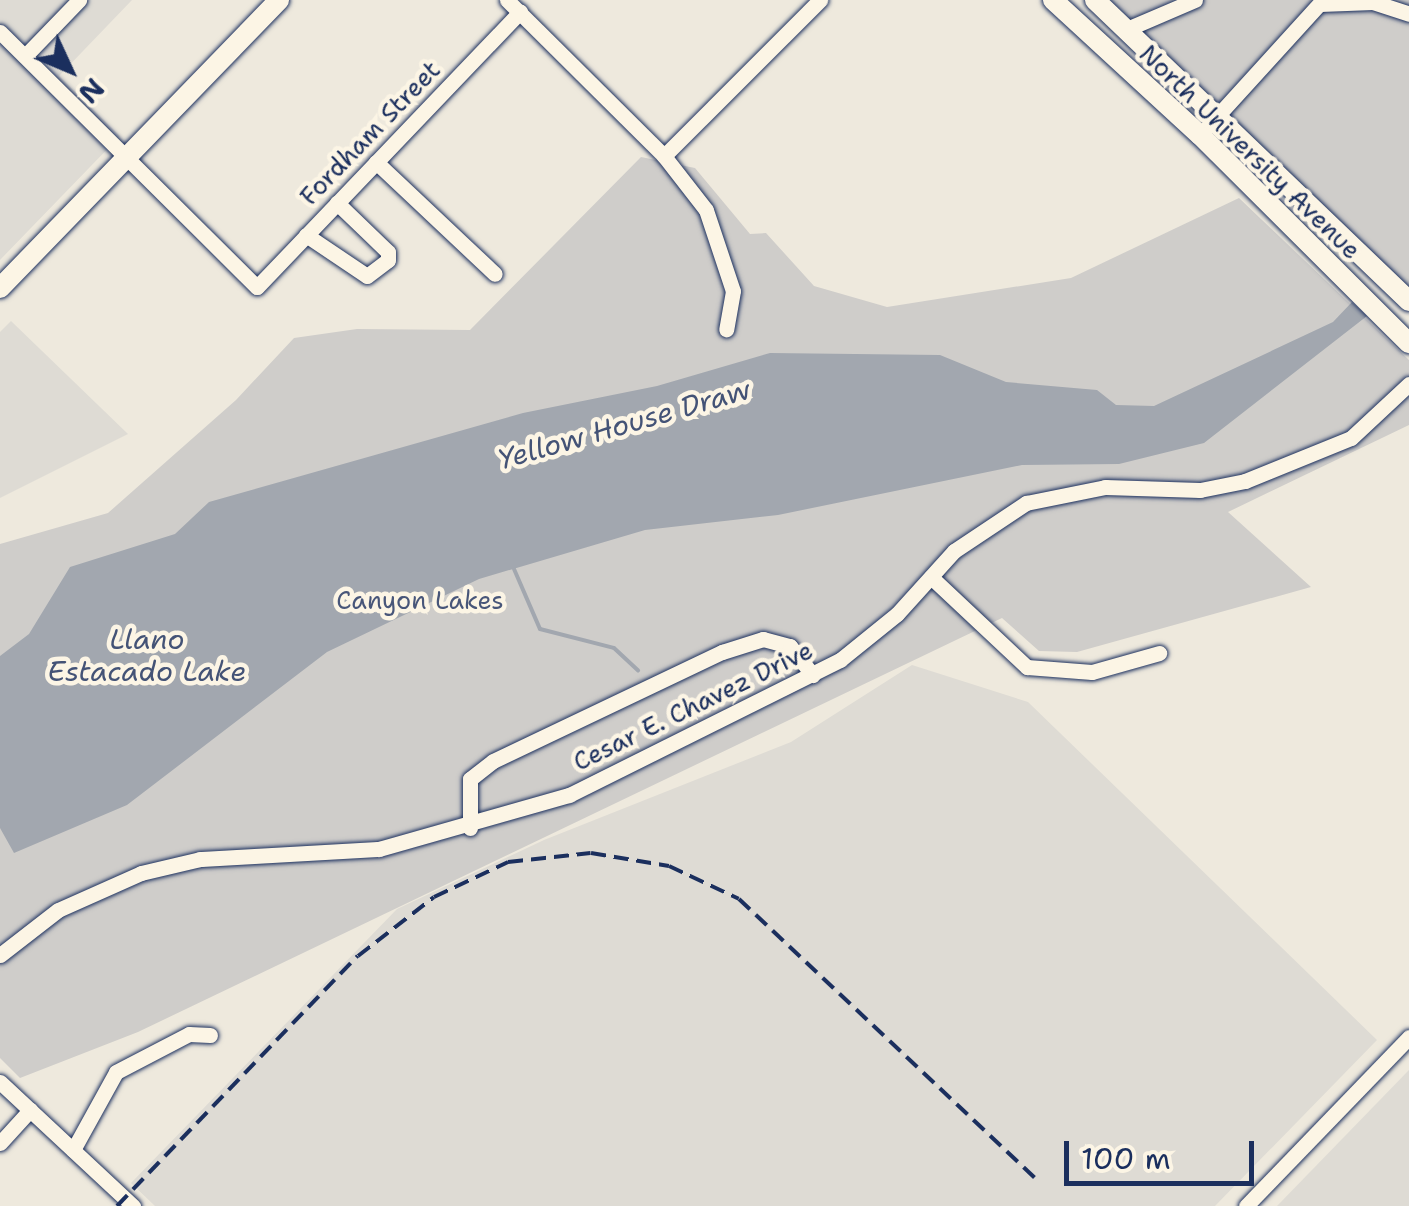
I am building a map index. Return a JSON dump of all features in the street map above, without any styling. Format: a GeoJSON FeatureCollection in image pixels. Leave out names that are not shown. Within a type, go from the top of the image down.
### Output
{"type":"FeatureCollection","features":[{"type":"Feature","properties":{"kind":"main road"},"geometry":{"type":"LineString","coordinates":[[0,288],[279,0]]}},
{"type":"Feature","properties":{"kind":"main road","name":"North University Avenue"},"geometry":{"type":"LineString","coordinates":[[1052,0],[1200,135],[1409,343]]}},
{"type":"Feature","properties":{"kind":"main road","name":"North University Avenue"},"geometry":{"type":"LineString","coordinates":[[1095,0],[1219,114],[1409,301]]}},
{"type":"Feature","properties":{"kind":"street"},"geometry":{"type":"LineString","coordinates":[[24,56],[79,0]]}},
{"type":"Feature","properties":{"kind":"street"},"geometry":{"type":"LineString","coordinates":[[508,0],[664,156],[718,232],[732,291],[726,329]]}},
{"type":"Feature","properties":{"kind":"street"},"geometry":{"type":"LineString","coordinates":[[664,156],[820,0]]}},
{"type":"Feature","properties":{"kind":"street"},"geometry":{"type":"LineString","coordinates":[[1128,29],[1196,0]]}},
{"type":"Feature","properties":{"kind":"street"},"geometry":{"type":"LineString","coordinates":[[1200,135],[1322,2],[1373,2],[1409,14]]}},
{"type":"Feature","properties":{"kind":"street","name":"Fordham Street"},"geometry":{"type":"LineString","coordinates":[[125,160],[257,287],[520,12]]}},
{"type":"Feature","properties":{"kind":"street"},"geometry":{"type":"LineString","coordinates":[[0,32],[125,160]]}},
{"type":"Feature","properties":{"kind":"street"},"geometry":{"type":"LineString","coordinates":[[376,162],[496,274]]}},
{"type":"Feature","properties":{"kind":"street"},"geometry":{"type":"LineString","coordinates":[[306,236],[367,276],[388,260],[388,252],[337,204]]}},
{"type":"Feature","properties":{"kind":"street","name":"Cesar E. Chavez Drive"},"geometry":{"type":"LineString","coordinates":[[0,954],[58,910],[141,873],[200,858],[379,849],[470,828],[569,795],[813,675],[870,639],[954,551],[1026,503],[1088,489],[1200,490],[1245,481],[1351,438],[1409,384]]}},
{"type":"Feature","properties":{"kind":"street"},"geometry":{"type":"LineString","coordinates":[[931,577],[1027,667],[1092,672],[1159,653]]}},
{"type":"Feature","properties":{"kind":"street"},"geometry":{"type":"LineString","coordinates":[[470,828],[470,780],[494,761],[722,652],[763,639],[790,646],[813,675]]}},
{"type":"Feature","properties":{"kind":"street"},"geometry":{"type":"LineString","coordinates":[[73,1150],[116,1072],[189,1034],[210,1035]]}},
{"type":"Feature","properties":{"kind":"street"},"geometry":{"type":"LineString","coordinates":[[1246,1206],[1409,1037]]}},
{"type":"Feature","properties":{"kind":"street"},"geometry":{"type":"LineString","coordinates":[[0,1082],[133,1206]]}},
{"type":"Feature","properties":{"kind":"street"},"geometry":{"type":"LineString","coordinates":[[0,1143],[30,1110]]}},
{"type":"Feature","properties":{"kind":"shaded area"},"geometry":{"type":"Polygon","coordinates":[[[0,0],[132,0],[59,76],[120,136],[0,260],[0,0]]]}},
{"type":"Feature","properties":{"kind":"shaded area"},"geometry":{"type":"Polygon","coordinates":[[[11,321],[128,434],[0,498],[0,332],[11,321]]]}},
{"type":"Feature","properties":{"kind":"shaded area"},"geometry":{"type":"Polygon","coordinates":[[[912,665],[1028,702],[1377,1040],[1215,1206],[155,1206],[131,1183],[397,909],[544,840],[791,742],[912,665]]]}},
{"type":"Feature","properties":{"kind":"shaded area"},"geometry":{"type":"Polygon","coordinates":[[[1409,1070],[1409,1206],[1277,1206],[1409,1070]]]}},
{"type":"Feature","properties":{"kind":"green space"},"geometry":{"type":"Polygon","coordinates":[[[1102,0],[1409,0],[1409,288],[1102,0]]]}},
{"type":"Feature","properties":{"kind":"green space","name":"Canyon Lakes"},"geometry":{"type":"Polygon","coordinates":[[[641,157],[695,168],[750,234],[766,233],[814,286],[887,307],[1071,278],[1239,198],[1409,360],[1409,425],[1228,512],[1311,587],[1077,652],[1039,651],[1002,618],[138,1032],[20,1078],[0,1058],[0,544],[108,513],[236,400],[294,338],[357,329],[470,330],[641,157]]]}},
{"type":"Feature","properties":{"kind":"water","name":"Llano Estacado Lake"},"geometry":{"type":"Polygon","coordinates":[[[1352,302],[1367,316],[1204,443],[1119,464],[1022,465],[778,515],[645,530],[479,579],[327,652],[127,805],[14,853],[0,828],[0,656],[29,634],[70,567],[175,534],[209,502],[523,413],[657,386],[770,353],[940,355],[1006,382],[1097,390],[1116,405],[1154,406],[1333,322],[1352,302]]]}},
{"type":"Feature","properties":{"kind":"waterway"},"geometry":{"type":"LineString","coordinates":[[514,569],[540,629],[614,648],[638,670]]}},
{"type":"Feature","properties":{"kind":"railway"},"geometry":{"type":"LineString","coordinates":[[117,1206],[358,956],[434,897],[508,862],[591,853],[669,866],[739,899],[1040,1183]]}},
{"type":"Feature","properties":{"kind":"water label","name":"Yellow House Draw"},"geometry":{"type":"Point","coordinates":[624,424]}}]}
